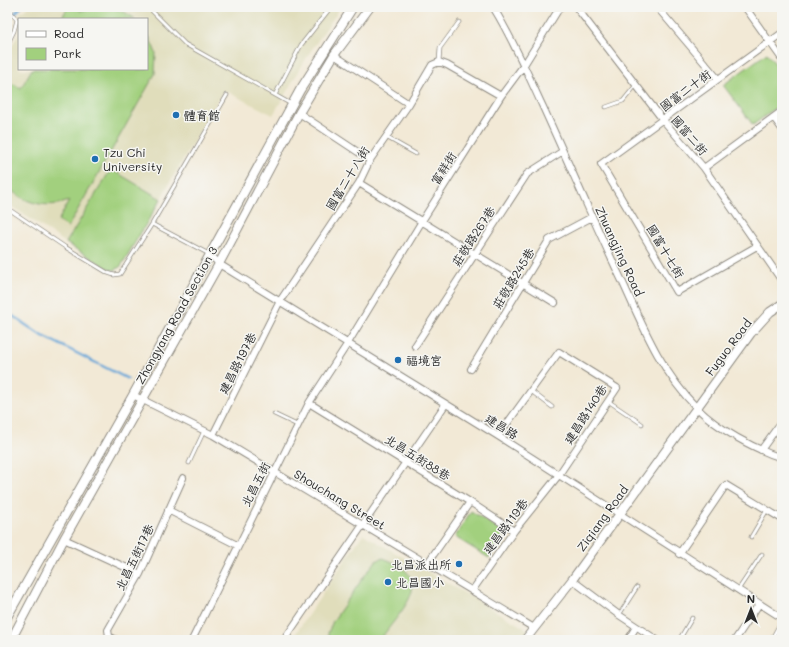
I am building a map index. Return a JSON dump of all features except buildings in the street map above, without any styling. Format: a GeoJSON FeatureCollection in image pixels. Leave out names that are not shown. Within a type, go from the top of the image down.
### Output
{"type":"FeatureCollection","features":[{"type":"Feature","properties":{"kind":"street","name":"Zhongyang Road Section 3"},"geometry":{"type":"LineString","coordinates":[[7,617],[133,395],[292,105],[324,50],[353,7]]}},
{"type":"Feature","properties":{"kind":"street","name":"Zhongyang Road Section 3"},"geometry":{"type":"LineString","coordinates":[[11,640],[64,540],[219,264],[299,113],[334,55],[370,7]]}},
{"type":"Feature","properties":{"kind":"street","name":"Zhuangjing Road"},"geometry":{"type":"LineString","coordinates":[[493,7],[511,35],[592,217],[653,348],[679,388],[697,409],[715,422],[761,450],[782,458]]}},
{"type":"Feature","properties":{"kind":"street","name":"富祥街"},"geometry":{"type":"LineString","coordinates":[[348,343],[422,221],[501,96],[524,65],[560,7]]}},
{"type":"Feature","properties":{"kind":"street","name":"國富二街"},"geometry":{"type":"LineString","coordinates":[[576,7],[663,120],[704,168],[782,281]]}},
{"type":"Feature","properties":{"kind":"street"},"geometry":{"type":"LineString","coordinates":[[657,7],[718,79]]}},
{"type":"Feature","properties":{"kind":"street"},"geometry":{"type":"LineString","coordinates":[[745,7],[782,59]]}},
{"type":"Feature","properties":{"kind":"street","name":"國富二十街"},"geometry":{"type":"LineString","coordinates":[[601,164],[782,33]]}},
{"type":"Feature","properties":{"kind":"street"},"geometry":{"type":"LineString","coordinates":[[334,55],[409,104]]}},
{"type":"Feature","properties":{"kind":"street"},"geometry":{"type":"LineString","coordinates":[[439,62],[447,65],[501,96]]}},
{"type":"Feature","properties":{"kind":"street","name":"國富二十八街"},"geometry":{"type":"LineString","coordinates":[[280,301],[359,183],[370,160],[409,104],[432,65],[439,62]]}},
{"type":"Feature","properties":{"kind":"street"},"geometry":{"type":"LineString","coordinates":[[704,168],[782,111]]}},
{"type":"Feature","properties":{"kind":"street"},"geometry":{"type":"LineString","coordinates":[[299,113],[370,160]]}},
{"type":"Feature","properties":{"kind":"street"},"geometry":{"type":"LineString","coordinates":[[774,118],[782,129]]}},
{"type":"Feature","properties":{"kind":"street","name":"莊敬路267巷"},"geometry":{"type":"LineString","coordinates":[[415,346],[527,174],[564,152]]}},
{"type":"Feature","properties":{"kind":"street","name":"國富十七街"},"geometry":{"type":"LineString","coordinates":[[601,164],[677,292],[757,246]]}},
{"type":"Feature","properties":{"kind":"street"},"geometry":{"type":"LineString","coordinates":[[359,183],[555,303]]}},
{"type":"Feature","properties":{"kind":"street","name":"莊敬路245巷"},"geometry":{"type":"LineString","coordinates":[[471,369],[549,240],[592,217]]}},
{"type":"Feature","properties":{"kind":"street","name":"建昌路"},"geometry":{"type":"LineString","coordinates":[[210,254],[219,264],[348,343],[444,405],[498,436],[618,515],[782,619]]}},
{"type":"Feature","properties":{"kind":"street","name":"建昌路197巷"},"geometry":{"type":"LineString","coordinates":[[213,435],[280,301]]}},
{"type":"Feature","properties":{"kind":"street","name":"Fuguo Road"},"geometry":{"type":"LineString","coordinates":[[697,409],[752,333],[770,312],[782,304]]}},
{"type":"Feature","properties":{"kind":"street","name":"北昌五街"},"geometry":{"type":"LineString","coordinates":[[192,640],[237,545],[297,425],[309,403],[348,343]]}},
{"type":"Feature","properties":{"kind":"street","name":"建昌路140巷"},"geometry":{"type":"LineString","coordinates":[[498,436],[559,352],[617,388],[558,476]]}},
{"type":"Feature","properties":{"kind":"street","name":"Shouchang Street"},"geometry":{"type":"LineString","coordinates":[[133,395],[142,401],[213,435],[534,628]]}},
{"type":"Feature","properties":{"kind":"street","name":"北昌五街88巷"},"geometry":{"type":"LineString","coordinates":[[309,403],[470,502],[514,531]]}},
{"type":"Feature","properties":{"kind":"street"},"geometry":{"type":"LineString","coordinates":[[284,640],[444,405]]}},
{"type":"Feature","properties":{"kind":"street","name":"Ziqiang Road"},"geometry":{"type":"LineString","coordinates":[[525,640],[572,580],[618,515],[697,409]]}},
{"type":"Feature","properties":{"kind":"street"},"geometry":{"type":"LineString","coordinates":[[761,450],[782,421]]}},
{"type":"Feature","properties":{"kind":"street","name":"建昌路119巷"},"geometry":{"type":"LineString","coordinates":[[472,591],[514,531],[558,476]]}},
{"type":"Feature","properties":{"kind":"street","name":"北昌五街17巷"},"geometry":{"type":"LineString","coordinates":[[116,640],[109,636],[108,630],[140,574],[183,478]]}},
{"type":"Feature","properties":{"kind":"street"},"geometry":{"type":"LineString","coordinates":[[679,554],[726,485],[782,519]]}},
{"type":"Feature","properties":{"kind":"street"},"geometry":{"type":"LineString","coordinates":[[427,564],[470,502]]}},
{"type":"Feature","properties":{"kind":"street"},"geometry":{"type":"LineString","coordinates":[[168,510],[237,545]]}},
{"type":"Feature","properties":{"kind":"street"},"geometry":{"type":"LineString","coordinates":[[64,540],[140,574]]}},
{"type":"Feature","properties":{"kind":"street"},"geometry":{"type":"LineString","coordinates":[[572,580],[619,615],[657,640]]}},
{"type":"Feature","properties":{"kind":"street"},"geometry":{"type":"LineString","coordinates":[[735,640],[760,604]]}},
{"type":"Feature","properties":{"kind":"street"},"geometry":{"type":"LineString","coordinates":[[628,640],[636,627]]}},
{"type":"Feature","properties":{"kind":"lane"},"geometry":{"type":"LineString","coordinates":[[7,7],[17,20],[14,31],[7,45]]}},
{"type":"Feature","properties":{"kind":"lane"},"geometry":{"type":"LineString","coordinates":[[148,7],[185,44],[292,105]]}},
{"type":"Feature","properties":{"kind":"lane"},"geometry":{"type":"LineString","coordinates":[[275,94],[301,45],[331,7]]}},
{"type":"Feature","properties":{"kind":"lane"},"geometry":{"type":"LineString","coordinates":[[439,62],[440,48],[459,22]]}},
{"type":"Feature","properties":{"kind":"lane"},"geometry":{"type":"LineString","coordinates":[[606,107],[623,102],[636,85]]}},
{"type":"Feature","properties":{"kind":"lane"},"geometry":{"type":"LineString","coordinates":[[7,208],[65,247],[114,275],[120,274],[152,224],[227,95]]}},
{"type":"Feature","properties":{"kind":"lane"},"geometry":{"type":"LineString","coordinates":[[386,137],[416,154]]}},
{"type":"Feature","properties":{"kind":"lane"},"geometry":{"type":"LineString","coordinates":[[152,224],[210,254]]}},
{"type":"Feature","properties":{"kind":"lane"},"geometry":{"type":"LineString","coordinates":[[531,391],[552,407]]}},
{"type":"Feature","properties":{"kind":"lane"},"geometry":{"type":"LineString","coordinates":[[608,401],[642,424]]}},
{"type":"Feature","properties":{"kind":"lane"},"geometry":{"type":"LineString","coordinates":[[274,414],[297,425]]}},
{"type":"Feature","properties":{"kind":"lane"},"geometry":{"type":"LineString","coordinates":[[189,463],[204,431]]}},
{"type":"Feature","properties":{"kind":"lane"},"geometry":{"type":"LineString","coordinates":[[751,537],[767,510]]}},
{"type":"Feature","properties":{"kind":"lane"},"geometry":{"type":"LineString","coordinates":[[738,590],[762,554]]}},
{"type":"Feature","properties":{"kind":"lane"},"geometry":{"type":"LineString","coordinates":[[619,615],[637,587]]}},
{"type":"Feature","properties":{"kind":"lane"},"geometry":{"type":"LineString","coordinates":[[679,640],[692,618]]}},
{"type":"Feature","properties":{"kind":"lane"},"geometry":{"type":"LineString","coordinates":[[771,640],[782,619]]}},
{"type":"Feature","properties":{"kind":"shaded area","name":"Tzu Chi University"},"geometry":{"type":"Polygon","coordinates":[[[28,7],[341,7],[310,52],[273,115],[224,90],[121,266],[115,270],[111,270],[66,243],[7,203],[7,55],[18,35],[18,70],[148,70],[148,18],[21,18],[20,13],[28,7]]]}},
{"type":"Feature","properties":{"kind":"shaded area","name":"北昌國小"},"geometry":{"type":"Polygon","coordinates":[[[363,534],[528,630],[521,640],[300,640],[294,636],[363,534]]]}},
{"type":"Feature","properties":{"kind":"green space"},"geometry":{"type":"Polygon","coordinates":[[[68,7],[81,7],[80,11],[102,7],[122,11],[134,18],[62,18],[68,7]]]}},
{"type":"Feature","properties":{"kind":"green space"},"geometry":{"type":"Polygon","coordinates":[[[148,34],[156,53],[155,74],[68,227],[58,221],[69,201],[52,205],[44,205],[28,201],[7,186],[7,81],[21,88],[31,70],[148,70],[148,34]]]}},
{"type":"Feature","properties":{"kind":"green space"},"geometry":{"type":"Polygon","coordinates":[[[767,53],[782,73],[782,103],[753,125],[723,85],[767,53]]]}},
{"type":"Feature","properties":{"kind":"green space"},"geometry":{"type":"Polygon","coordinates":[[[111,169],[161,199],[121,266],[115,270],[111,270],[66,243],[111,169]]]}},
{"type":"Feature","properties":{"kind":"green space"},"geometry":{"type":"Polygon","coordinates":[[[471,511],[505,533],[489,558],[455,537],[471,511]]]}},
{"type":"Feature","properties":{"kind":"green space"},"geometry":{"type":"Polygon","coordinates":[[[383,558],[400,566],[409,575],[412,585],[411,595],[398,617],[380,640],[329,640],[328,633],[333,621],[376,561],[383,558]]]}},
{"type":"Feature","properties":{"kind":"waterway"},"geometry":{"type":"LineString","coordinates":[[7,21],[21,7]]}},
{"type":"Feature","properties":{"kind":"waterway"},"geometry":{"type":"LineString","coordinates":[[7,312],[39,334],[128,379]]}},
{"type":"Feature","properties":{"kind":"place","name":"體育館"},"geometry":{"type":"Point","coordinates":[176,115]}},
{"type":"Feature","properties":{"kind":"place","name":"Tzu Chi University"},"geometry":{"type":"Point","coordinates":[95,159]}},
{"type":"Feature","properties":{"kind":"place","name":"福境宮"},"geometry":{"type":"Point","coordinates":[398,360]}},
{"type":"Feature","properties":{"kind":"place","name":"北昌派出所"},"geometry":{"type":"Point","coordinates":[459,564]}},
{"type":"Feature","properties":{"kind":"place","name":"北昌國小"},"geometry":{"type":"Point","coordinates":[388,582]}}]}
